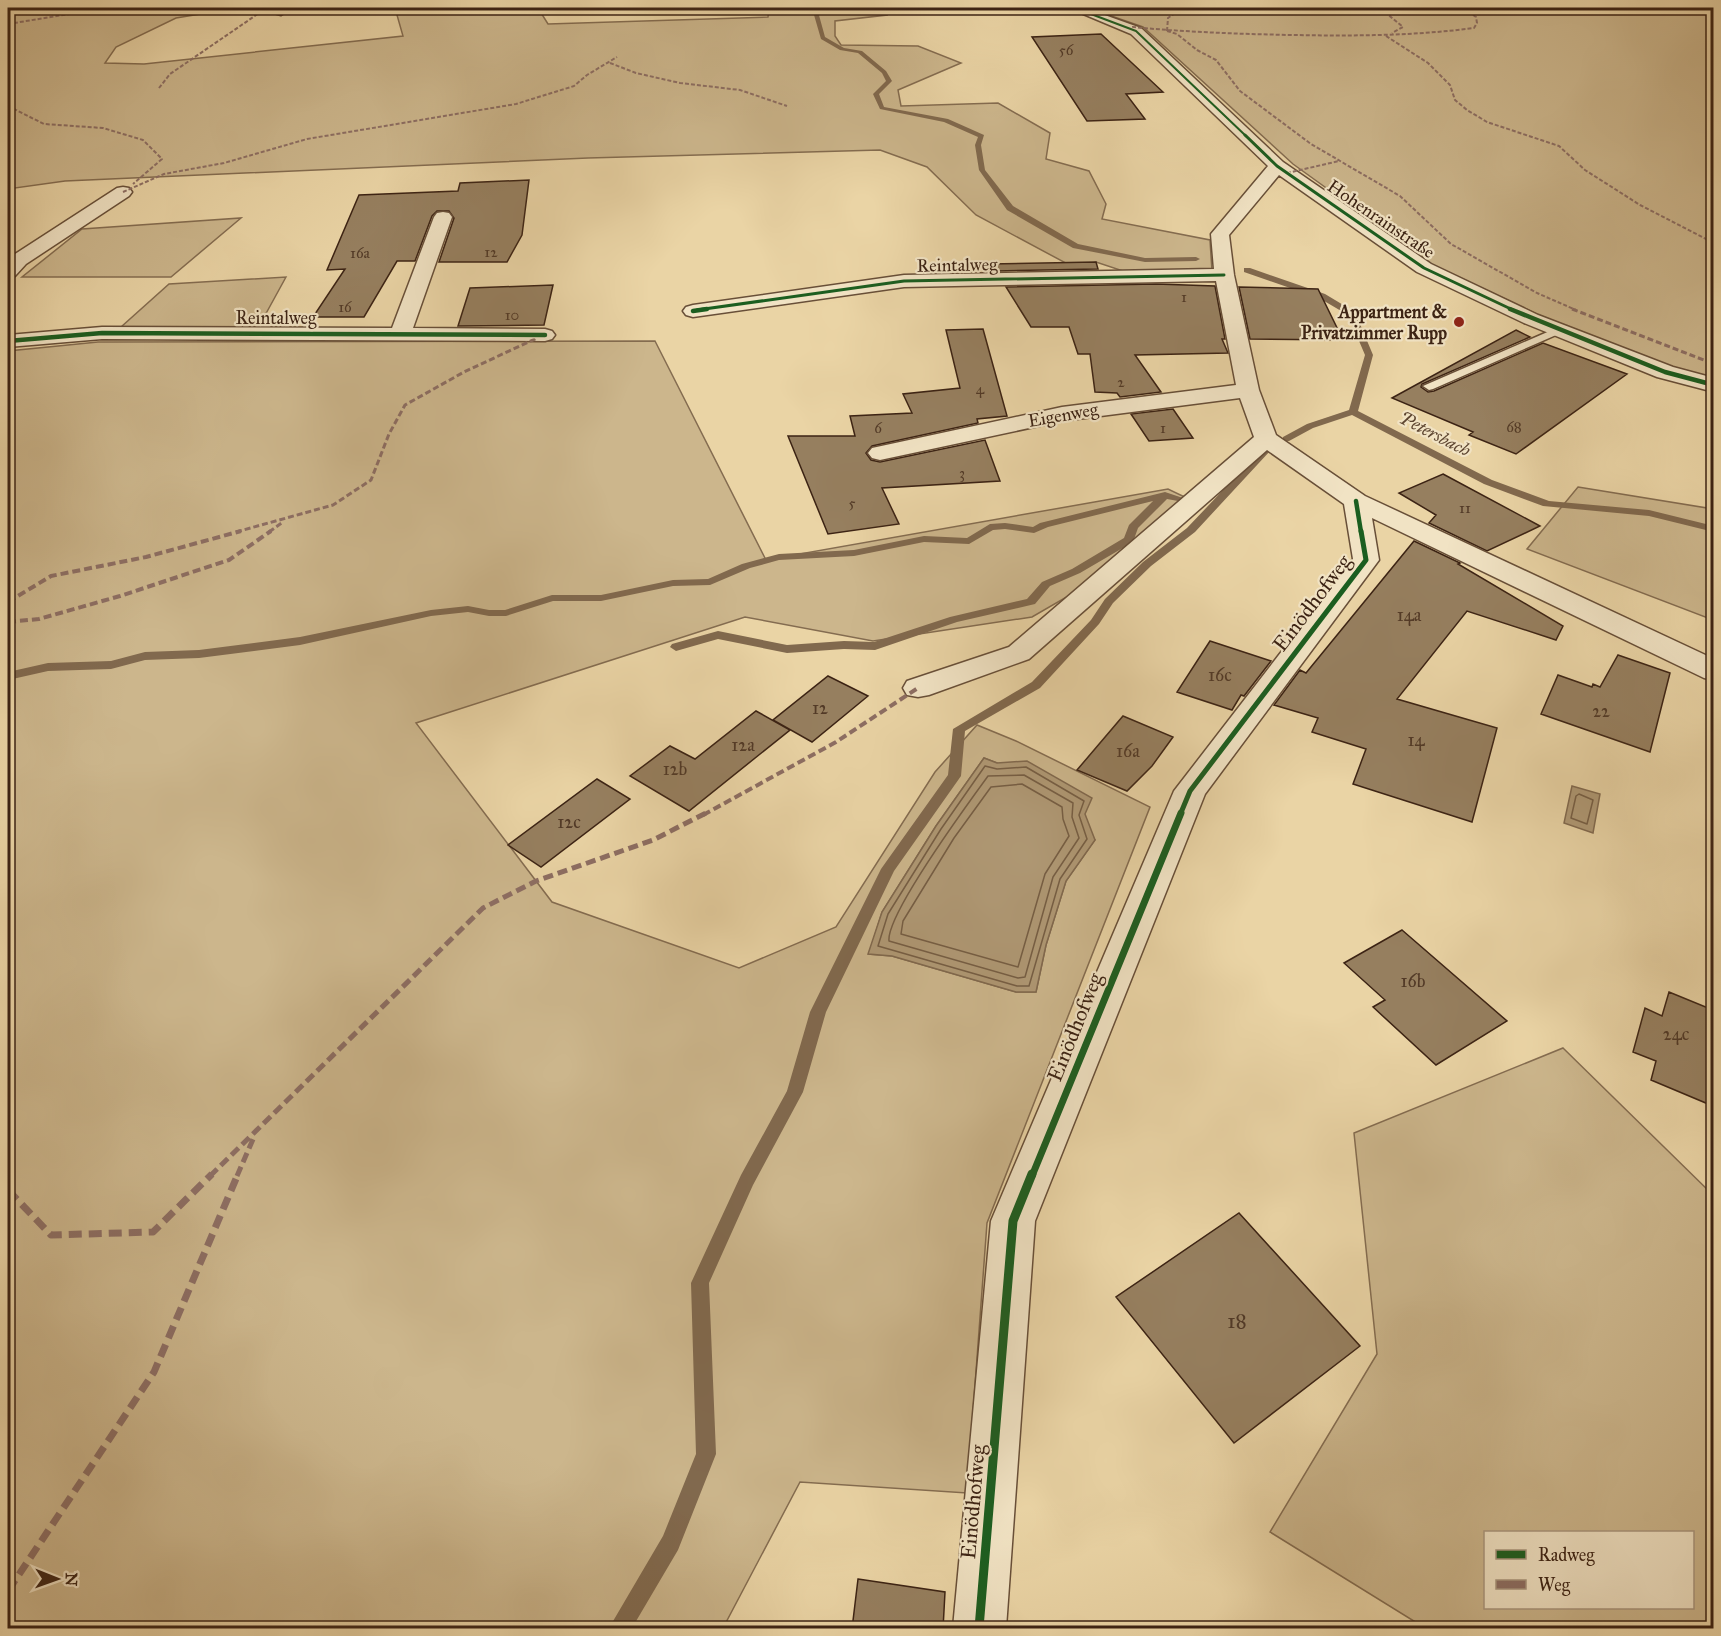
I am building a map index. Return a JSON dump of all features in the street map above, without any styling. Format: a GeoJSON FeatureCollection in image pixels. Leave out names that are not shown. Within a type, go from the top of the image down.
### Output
{"type":"FeatureCollection","features":[{"type":"Feature","properties":{"kind":"street","name":"Hohenrainstraße"},"geometry":{"type":"LineString","coordinates":[[1075,8],[1136,31],[1277,166],[1424,268],[1559,330],[1665,372],[1713,385]]}},
{"type":"Feature","properties":{"kind":"street"},"geometry":{"type":"LineString","coordinates":[[1277,166],[1220,234],[1224,274],[1248,390],[1266,439],[1356,501],[1713,671]]}},
{"type":"Feature","properties":{"kind":"street"},"geometry":{"type":"LineString","coordinates":[[8,272],[19,260],[123,192]]}},
{"type":"Feature","properties":{"kind":"street"},"geometry":{"type":"LineString","coordinates":[[401,333],[443,217]]}},
{"type":"Feature","properties":{"kind":"street","name":"Reintalweg"},"geometry":{"type":"LineString","coordinates":[[693,311],[904,281],[1224,274]]}},
{"type":"Feature","properties":{"kind":"street","name":"Reintalweg"},"geometry":{"type":"LineString","coordinates":[[8,341],[102,333],[545,334]]}},
{"type":"Feature","properties":{"kind":"street","name":"Eigenweg"},"geometry":{"type":"LineString","coordinates":[[880,453],[1062,414],[1248,390]]}},
{"type":"Feature","properties":{"kind":"street"},"geometry":{"type":"LineString","coordinates":[[918,688],[1019,653],[1266,439]]}},
{"type":"Feature","properties":{"kind":"street","name":"Einödhofweg"},"geometry":{"type":"LineString","coordinates":[[979,1629],[1013,1221],[1190,791],[1366,560],[1356,501]]}},
{"type":"Feature","properties":{"kind":"lane"},"geometry":{"type":"LineString","coordinates":[[259,8],[281,13]]}},
{"type":"Feature","properties":{"kind":"lane"},"geometry":{"type":"LineString","coordinates":[[1429,386],[1559,330]]}},
{"type":"Feature","properties":{"kind":"shaded area"},"geometry":{"type":"Polygon","coordinates":[[[8,8],[237,8],[176,18],[116,47],[105,63],[144,64],[403,36],[395,8],[538,8],[548,24],[768,17],[769,8],[884,8],[887,15],[835,21],[835,36],[841,45],[918,46],[961,63],[898,90],[901,106],[998,103],[1050,133],[1046,159],[1089,171],[1106,204],[1102,219],[1210,240],[1212,271],[1135,275],[1096,262],[1075,268],[976,215],[927,167],[880,150],[588,158],[65,181],[8,189],[8,8]]]}},
{"type":"Feature","properties":{"kind":"shaded area"},"geometry":{"type":"Polygon","coordinates":[[[1088,8],[1713,8],[1713,379],[1671,369],[1539,315],[1433,265],[1293,164],[1143,27],[1088,8]]]}},
{"type":"Feature","properties":{"kind":"shaded area"},"geometry":{"type":"Polygon","coordinates":[[[241,218],[171,277],[22,277],[82,229],[241,218]]]}},
{"type":"Feature","properties":{"kind":"shaded area"},"geometry":{"type":"Polygon","coordinates":[[[286,277],[258,328],[121,327],[169,284],[286,277]]]}},
{"type":"Feature","properties":{"kind":"shaded area"},"geometry":{"type":"Polygon","coordinates":[[[655,341],[766,560],[1168,489],[1193,501],[1117,568],[1032,617],[873,641],[745,617],[416,723],[552,902],[739,968],[836,927],[935,772],[977,725],[1016,741],[1150,807],[987,1223],[967,1493],[800,1482],[723,1628],[8,1628],[8,351],[98,342],[655,341]],[[984,758],[936,826],[882,912],[869,954],[892,956],[1016,992],[1036,992],[1046,945],[1066,881],[1095,840],[997,763],[984,758]]]}},
{"type":"Feature","properties":{"kind":"shaded area"},"geometry":{"type":"Polygon","coordinates":[[[1578,487],[1713,509],[1713,620],[1527,549],[1578,487]]]}},
{"type":"Feature","properties":{"kind":"shaded area"},"geometry":{"type":"Polygon","coordinates":[[[1563,1048],[1713,1195],[1713,1628],[1425,1628],[1270,1532],[1377,1354],[1354,1133],[1563,1048]]]}},
{"type":"Feature","properties":{"kind":"water"},"geometry":{"type":"Polygon","coordinates":[[[984,758],[997,763],[1027,761],[1092,798],[1085,814],[1095,840],[1066,881],[1046,945],[1036,992],[1016,992],[892,956],[868,954],[882,912],[936,826],[984,758]]]}},
{"type":"Feature","properties":{"kind":"water"},"geometry":{"type":"Polygon","coordinates":[[[1572,786],[1600,794],[1593,833],[1564,823],[1572,786]]]}},
{"type":"Feature","properties":{"kind":"building"},"geometry":{"type":"Polygon","coordinates":[[[1101,34],[1163,92],[1126,94],[1145,119],[1087,121],[1032,37],[1101,34]]]}},
{"type":"Feature","properties":{"kind":"building"},"geometry":{"type":"Polygon","coordinates":[[[529,180],[522,235],[507,262],[439,262],[454,218],[449,211],[437,211],[432,216],[415,261],[397,261],[364,317],[313,317],[345,269],[327,270],[359,195],[458,191],[460,183],[529,180]]]}},
{"type":"Feature","properties":{"kind":"building"},"geometry":{"type":"Polygon","coordinates":[[[1096,262],[1098,269],[996,271],[991,264],[1096,262]]]}},
{"type":"Feature","properties":{"kind":"building"},"geometry":{"type":"Polygon","coordinates":[[[1156,284],[1215,286],[1225,339],[1222,339],[1228,353],[1135,355],[1161,392],[1120,397],[1117,393],[1095,392],[1090,354],[1078,354],[1069,327],[1031,327],[1006,287],[1156,284]]]}},
{"type":"Feature","properties":{"kind":"building"},"geometry":{"type":"Polygon","coordinates":[[[553,285],[544,325],[458,326],[470,288],[553,285]]]}},
{"type":"Feature","properties":{"kind":"building"},"geometry":{"type":"Polygon","coordinates":[[[1239,287],[1318,289],[1343,340],[1250,339],[1239,287]]]}},
{"type":"Feature","properties":{"kind":"building"},"geometry":{"type":"Polygon","coordinates":[[[983,329],[1007,416],[977,419],[978,423],[872,446],[866,453],[871,460],[880,462],[985,440],[1000,481],[882,488],[899,524],[828,534],[788,436],[855,436],[850,416],[912,413],[903,394],[960,388],[946,330],[983,329]]]}},
{"type":"Feature","properties":{"kind":"building"},"geometry":{"type":"Polygon","coordinates":[[[1516,330],[1530,337],[1422,384],[1421,387],[1428,392],[1434,391],[1543,343],[1627,374],[1516,454],[1469,435],[1473,432],[1392,398],[1516,330]]]}},
{"type":"Feature","properties":{"kind":"building"},"geometry":{"type":"Polygon","coordinates":[[[1173,409],[1193,438],[1149,441],[1131,414],[1173,409]]]}},
{"type":"Feature","properties":{"kind":"building"},"geometry":{"type":"Polygon","coordinates":[[[1443,474],[1540,526],[1487,551],[1429,523],[1436,515],[1399,493],[1443,474]]]}},
{"type":"Feature","properties":{"kind":"building"},"geometry":{"type":"Polygon","coordinates":[[[1414,541],[1460,563],[1458,564],[1563,626],[1556,640],[1467,611],[1397,699],[1497,728],[1472,822],[1353,784],[1366,749],[1312,732],[1318,718],[1274,705],[1300,670],[1306,673],[1414,541]]]}},
{"type":"Feature","properties":{"kind":"building"},"geometry":{"type":"Polygon","coordinates":[[[1210,641],[1271,661],[1244,696],[1241,695],[1232,710],[1177,692],[1210,641]]]}},
{"type":"Feature","properties":{"kind":"building"},"geometry":{"type":"Polygon","coordinates":[[[1618,655],[1670,673],[1650,752],[1541,714],[1558,675],[1592,687],[1593,684],[1600,687],[1618,655]]]}},
{"type":"Feature","properties":{"kind":"building"},"geometry":{"type":"Polygon","coordinates":[[[828,676],[868,696],[812,742],[773,720],[828,676]]]}},
{"type":"Feature","properties":{"kind":"building"},"geometry":{"type":"Polygon","coordinates":[[[756,711],[790,730],[689,811],[630,776],[670,746],[695,759],[756,711]]]}},
{"type":"Feature","properties":{"kind":"building"},"geometry":{"type":"Polygon","coordinates":[[[1123,716],[1173,737],[1152,766],[1127,791],[1077,770],[1123,716]]]}},
{"type":"Feature","properties":{"kind":"building"},"geometry":{"type":"Polygon","coordinates":[[[597,779],[630,799],[541,867],[508,845],[597,779]]]}},
{"type":"Feature","properties":{"kind":"building"},"geometry":{"type":"Polygon","coordinates":[[[1402,930],[1507,1021],[1436,1065],[1373,1007],[1385,1000],[1344,963],[1402,930]]]}},
{"type":"Feature","properties":{"kind":"building"},"geometry":{"type":"Polygon","coordinates":[[[1669,992],[1713,1010],[1713,1106],[1651,1080],[1656,1061],[1633,1052],[1645,1008],[1662,1016],[1669,992]]]}},
{"type":"Feature","properties":{"kind":"building"},"geometry":{"type":"Polygon","coordinates":[[[1239,1213],[1360,1346],[1234,1443],[1116,1297],[1239,1213]]]}},
{"type":"Feature","properties":{"kind":"building"},"geometry":{"type":"Polygon","coordinates":[[[858,1579],[945,1592],[943,1629],[852,1629],[858,1579]]]}},
{"type":"Feature","properties":{"kind":"waterway","name":"Petersbach"},"geometry":{"type":"LineString","coordinates":[[814,8],[823,38],[842,49],[860,52],[884,72],[889,81],[876,94],[882,108],[946,121],[982,136],[978,145],[982,170],[1010,208],[1076,246],[1145,260],[1196,259]]}},
{"type":"Feature","properties":{"kind":"waterway","name":"Petersbach"},"geometry":{"type":"LineString","coordinates":[[1247,270],[1322,296],[1352,314],[1369,355],[1353,412]]}},
{"type":"Feature","properties":{"kind":"waterway"},"geometry":{"type":"LineString","coordinates":[[1286,439],[1310,426],[1353,412]]}},
{"type":"Feature","properties":{"kind":"waterway","name":"Petersbach"},"geometry":{"type":"LineString","coordinates":[[1353,412],[1488,482],[1547,504],[1649,513],[1714,529]]}},
{"type":"Feature","properties":{"kind":"waterway"},"geometry":{"type":"LineString","coordinates":[[620,1628],[671,1543],[706,1454],[700,1283],[747,1180],[795,1092],[818,1012],[888,869],[954,776],[959,729],[1036,685],[1095,622],[1109,601],[1147,564],[1191,530],[1267,449]]}},
{"type":"Feature","properties":{"kind":"waterway"},"geometry":{"type":"LineString","coordinates":[[8,676],[48,667],[111,665],[145,656],[199,654],[300,641],[431,613],[468,609],[506,613],[552,598],[601,598],[673,583],[710,582],[746,566],[779,557],[854,553],[924,539],[969,541],[990,527],[1005,526],[1034,530],[1044,525],[1165,495]]}},
{"type":"Feature","properties":{"kind":"waterway"},"geometry":{"type":"LineString","coordinates":[[676,647],[718,635],[787,649],[844,645],[875,646],[954,619],[1031,602],[1046,584],[1076,571],[1129,540],[1133,527],[1165,495]]}},
{"type":"Feature","properties":{"kind":"waterway"},"geometry":{"type":"LineString","coordinates":[[1165,495],[1178,498]]}},
{"type":"Feature","properties":{"kind":"marked path"},"geometry":{"type":"LineString","coordinates":[[8,24],[106,8]]}},
{"type":"Feature","properties":{"kind":"marked path"},"geometry":{"type":"LineString","coordinates":[[1167,31],[1168,18],[1182,8]]}},
{"type":"Feature","properties":{"kind":"marked path"},"geometry":{"type":"LineString","coordinates":[[1380,8],[1403,27],[1392,33]]}},
{"type":"Feature","properties":{"kind":"marked path"},"geometry":{"type":"LineString","coordinates":[[1132,27],[1192,33],[1358,36],[1427,34],[1474,28],[1477,23],[1476,17],[1463,8]]}},
{"type":"Feature","properties":{"kind":"marked path"},"geometry":{"type":"LineString","coordinates":[[159,88],[170,74],[265,9]]}},
{"type":"Feature","properties":{"kind":"marked path"},"geometry":{"type":"LineString","coordinates":[[1167,31],[1177,34],[1197,50],[1216,60],[1240,91],[1311,144],[1400,196],[1451,244],[1537,293],[1597,320],[1714,364]]}},
{"type":"Feature","properties":{"kind":"marked path"},"geometry":{"type":"LineString","coordinates":[[1386,36],[1428,63],[1450,85],[1455,100],[1467,110],[1487,122],[1559,146],[1585,170],[1640,205],[1714,243]]}},
{"type":"Feature","properties":{"kind":"marked path"},"geometry":{"type":"LineString","coordinates":[[123,192],[164,174],[224,163],[307,139],[516,104],[574,86],[587,75],[617,57]]}},
{"type":"Feature","properties":{"kind":"marked path"},"geometry":{"type":"LineString","coordinates":[[610,63],[636,73],[680,83],[740,90],[787,106]]}},
{"type":"Feature","properties":{"kind":"marked path"},"geometry":{"type":"LineString","coordinates":[[8,106],[44,124],[103,128],[143,140],[162,159],[133,184]]}},
{"type":"Feature","properties":{"kind":"marked path"},"geometry":{"type":"LineString","coordinates":[[1287,173],[1339,161]]}},
{"type":"Feature","properties":{"kind":"marked path"},"geometry":{"type":"LineString","coordinates":[[8,602],[51,576],[146,557],[333,505],[371,480],[389,434],[405,405],[464,372],[537,338]]}},
{"type":"Feature","properties":{"kind":"marked path"},"geometry":{"type":"LineString","coordinates":[[8,622],[39,619],[120,596],[229,560],[283,522]]}},
{"type":"Feature","properties":{"kind":"marked path"},"geometry":{"type":"LineString","coordinates":[[8,1190],[51,1235],[153,1232],[483,908],[536,881],[653,840],[748,792],[836,742],[918,688]]}},
{"type":"Feature","properties":{"kind":"marked path"},"geometry":{"type":"LineString","coordinates":[[8,1591],[154,1372],[254,1137]]}},
{"type":"Feature","properties":{"kind":"cycle path"},"geometry":{"type":"LineString","coordinates":[[1075,8],[1136,31],[1277,166],[1424,268],[1531,319],[1665,372],[1714,385]]}},
{"type":"Feature","properties":{"kind":"cycle path"},"geometry":{"type":"LineString","coordinates":[[693,311],[904,281],[1224,275]]}},
{"type":"Feature","properties":{"kind":"cycle path"},"geometry":{"type":"LineString","coordinates":[[8,341],[102,333],[545,335]]}},
{"type":"Feature","properties":{"kind":"cycle path"},"geometry":{"type":"LineString","coordinates":[[979,1628],[1013,1221],[1190,791],[1366,560],[1356,501]]}},
{"type":"Feature","properties":{"kind":"place","name":"Appartment & Privatzimmer Rupp"},"geometry":{"type":"Point","coordinates":[1459,322]}}]}
